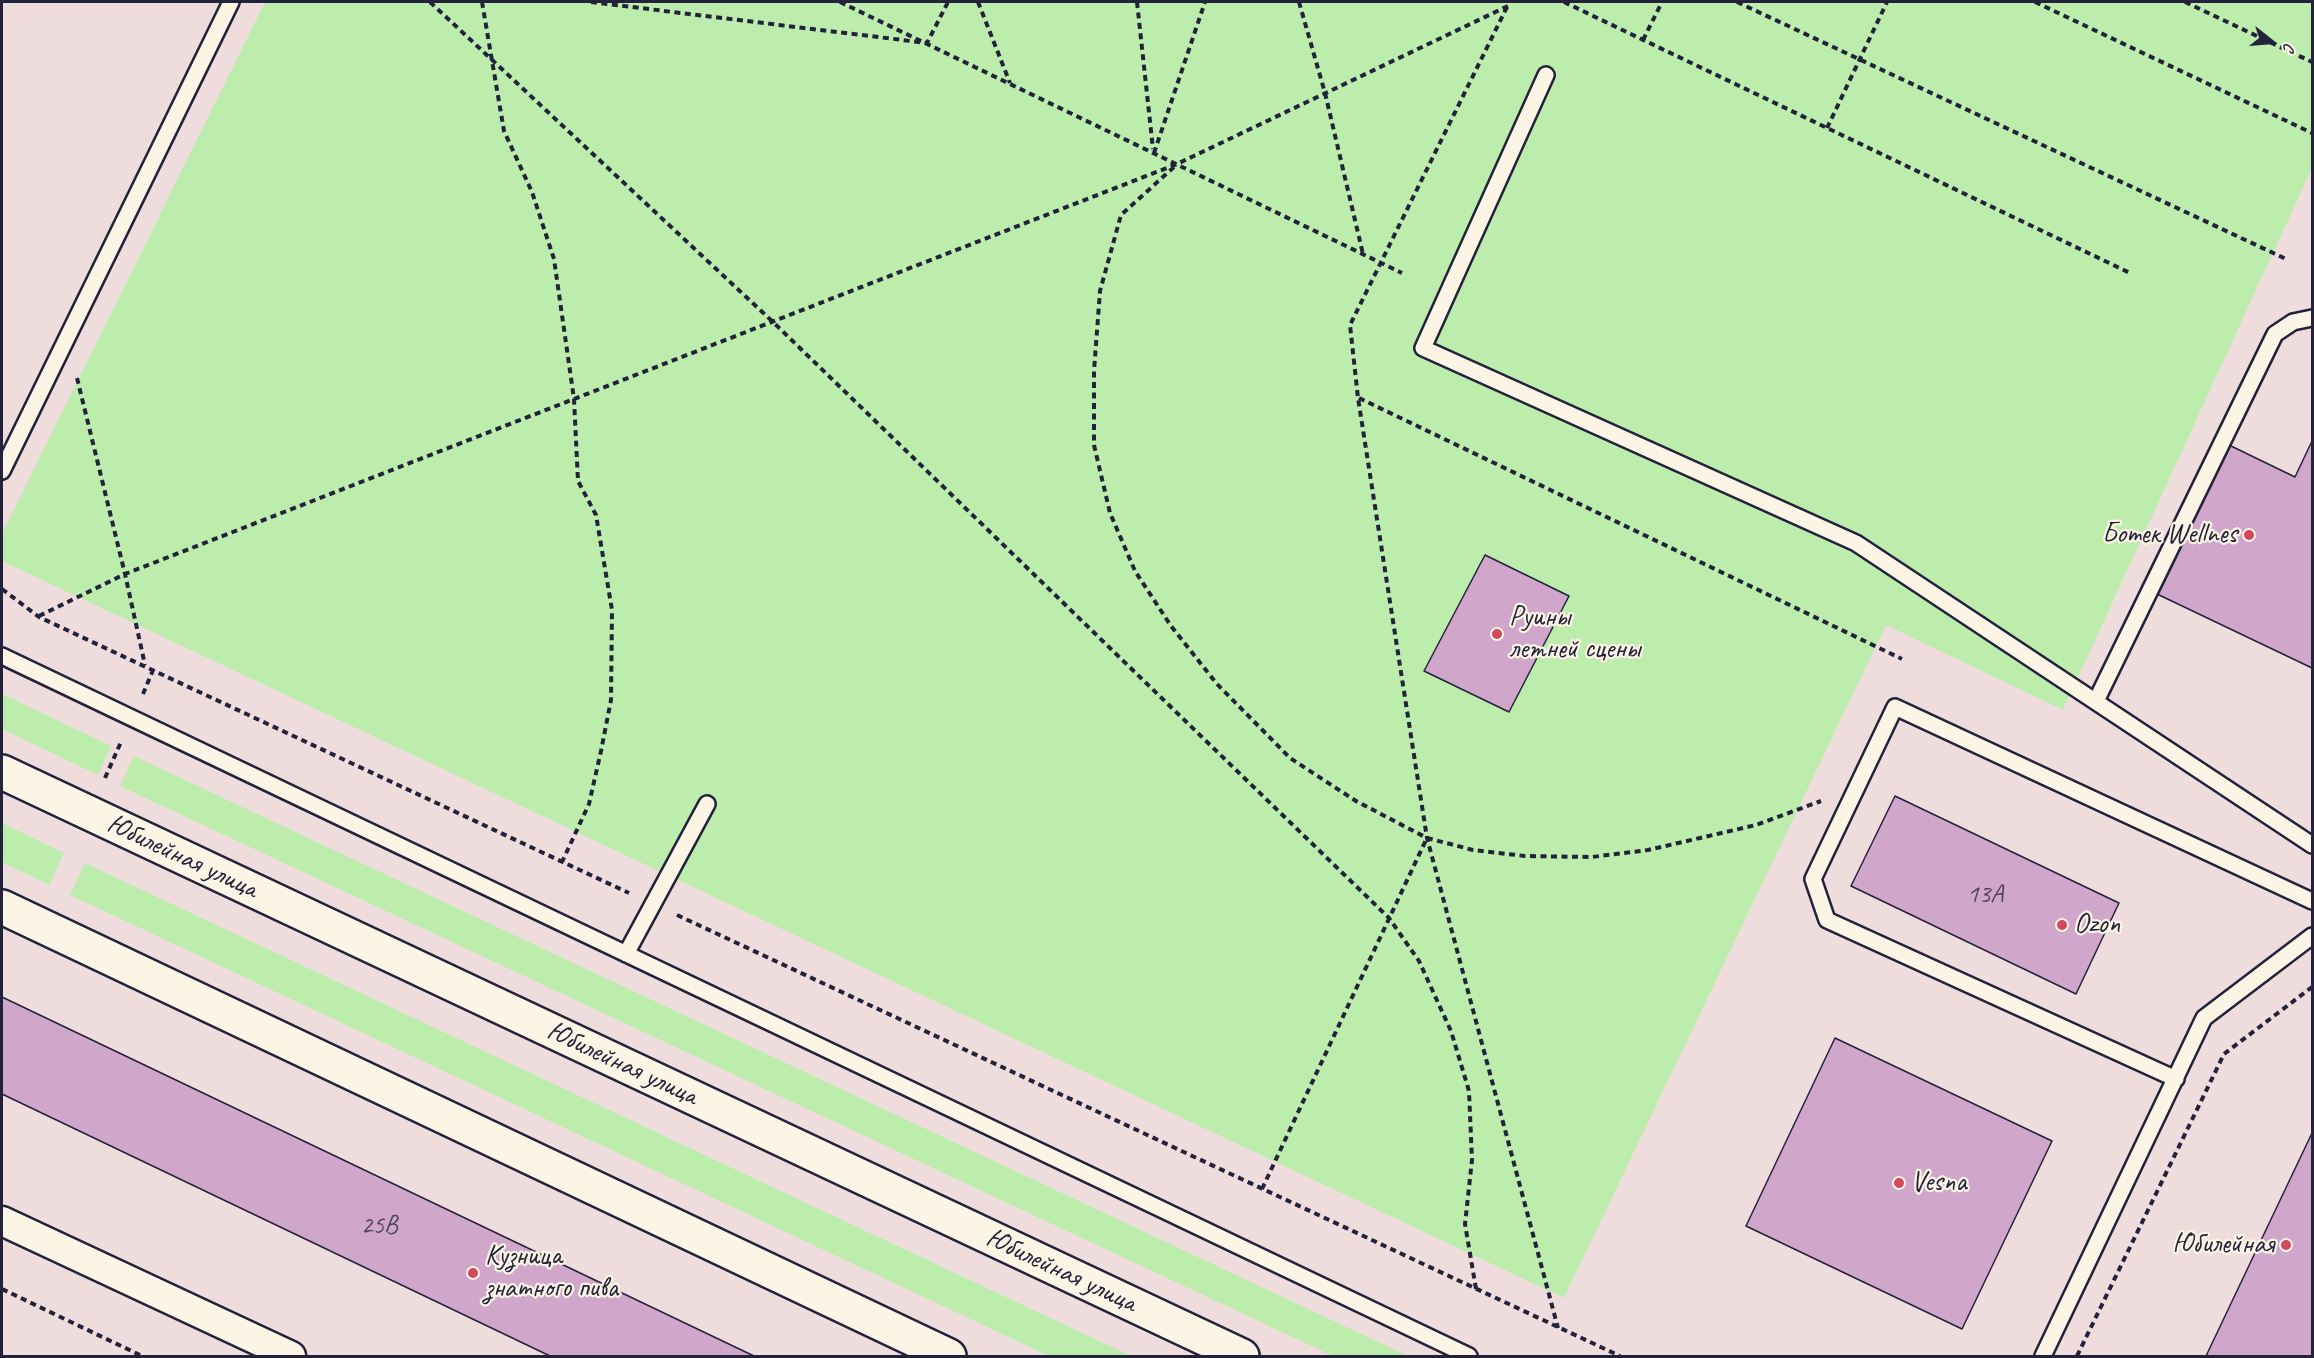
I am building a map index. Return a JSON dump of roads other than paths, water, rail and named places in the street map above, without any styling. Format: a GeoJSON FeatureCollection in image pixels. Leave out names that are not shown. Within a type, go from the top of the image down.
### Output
{"type":"FeatureCollection","features":[{"type":"Feature","properties":{"kind":"main road","name":"Юбилейная улица"},"geometry":{"type":"LineString","coordinates":[[2,772],[1242,1356]]}},
{"type":"Feature","properties":{"kind":"main road"},"geometry":{"type":"LineString","coordinates":[[2,907],[949,1356]]}},
{"type":"Feature","properties":{"kind":"street"},"geometry":{"type":"LineString","coordinates":[[2,1221],[291,1356]]}},
{"type":"Feature","properties":{"kind":"lane"},"geometry":{"type":"LineString","coordinates":[[2,471],[231,2]]}},
{"type":"Feature","properties":{"kind":"lane"},"geometry":{"type":"LineString","coordinates":[[1546,75],[1423,348],[1856,543],[2313,844]]}},
{"type":"Feature","properties":{"kind":"lane"},"geometry":{"type":"LineString","coordinates":[[2096,701],[2275,334],[2293,322],[2313,318]]}},
{"type":"Feature","properties":{"kind":"lane"},"geometry":{"type":"LineString","coordinates":[[2,656],[1469,1356]]}},
{"type":"Feature","properties":{"kind":"lane"},"geometry":{"type":"LineString","coordinates":[[2176,1079],[1827,920],[1813,879],[1895,707],[2313,901]]}},
{"type":"Feature","properties":{"kind":"lane"},"geometry":{"type":"LineString","coordinates":[[626,954],[707,804]]}},
{"type":"Feature","properties":{"kind":"lane"},"geometry":{"type":"LineString","coordinates":[[2043,1356],[2204,1018],[2313,936]]}},
{"type":"Feature","properties":{"kind":"place","name":"Ботек Wellnes"},"geometry":{"type":"Point","coordinates":[2249,535]}},
{"type":"Feature","properties":{"kind":"place","name":"Руины летней сцены"},"geometry":{"type":"Point","coordinates":[1497,634]}},
{"type":"Feature","properties":{"kind":"place","name":"Ozon"},"geometry":{"type":"Point","coordinates":[2062,925]}},
{"type":"Feature","properties":{"kind":"place","name":"Vesna"},"geometry":{"type":"Point","coordinates":[1899,1183]}},
{"type":"Feature","properties":{"kind":"place","name":"Юбилейная"},"geometry":{"type":"Point","coordinates":[2286,1245]}},
{"type":"Feature","properties":{"kind":"place","name":"Кузница знатного пива"},"geometry":{"type":"Point","coordinates":[473,1273]}}]}
